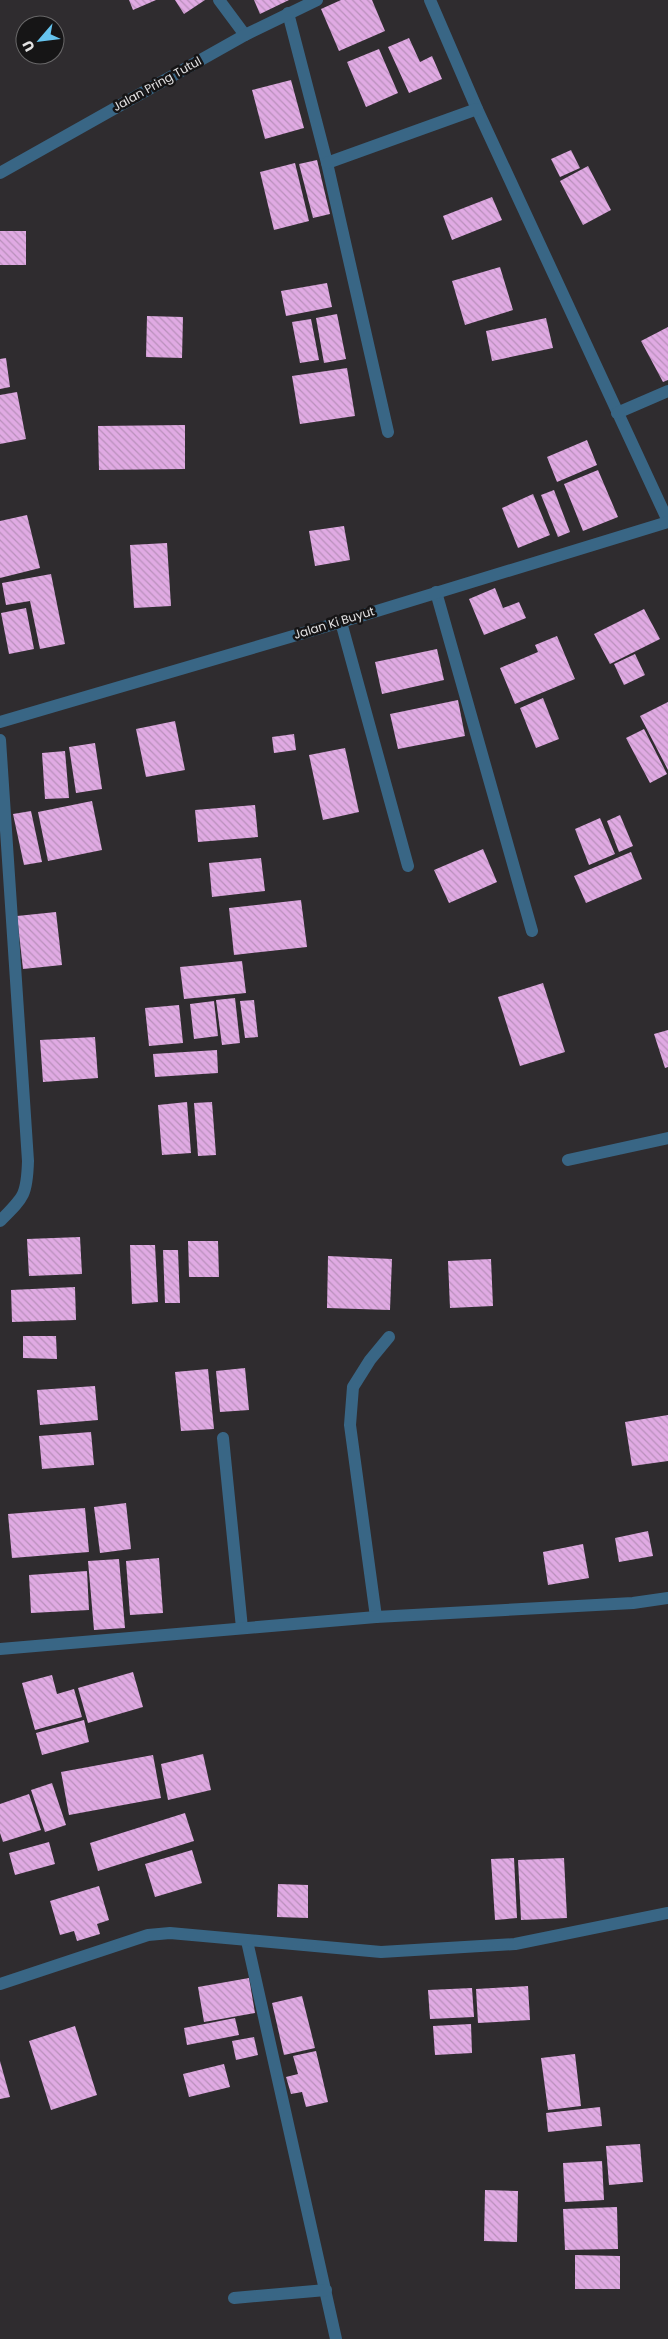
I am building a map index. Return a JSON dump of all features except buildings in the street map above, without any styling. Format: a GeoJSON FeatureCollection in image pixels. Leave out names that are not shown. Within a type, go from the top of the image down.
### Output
{"type":"FeatureCollection","features":[{"type":"Feature","properties":{"kind":"street"},"geometry":{"type":"LineString","coordinates":[[219,0],[245,35]]}},
{"type":"Feature","properties":{"kind":"street","name":"Jalan Pring Tutul"},"geometry":{"type":"LineString","coordinates":[[0,173],[245,35],[317,0]]}},
{"type":"Feature","properties":{"kind":"street"},"geometry":{"type":"LineString","coordinates":[[430,0],[477,109],[668,521]]}},
{"type":"Feature","properties":{"kind":"street"},"geometry":{"type":"LineString","coordinates":[[288,14],[327,163],[388,432]]}},
{"type":"Feature","properties":{"kind":"street"},"geometry":{"type":"LineString","coordinates":[[327,163],[477,109]]}},
{"type":"Feature","properties":{"kind":"street"},"geometry":{"type":"LineString","coordinates":[[617,413],[668,391]]}},
{"type":"Feature","properties":{"kind":"street","name":"Jalan Ki Buyut"},"geometry":{"type":"LineString","coordinates":[[0,722],[341,622],[668,521]]}},
{"type":"Feature","properties":{"kind":"street"},"geometry":{"type":"LineString","coordinates":[[436,592],[532,931]]}},
{"type":"Feature","properties":{"kind":"street"},"geometry":{"type":"LineString","coordinates":[[341,622],[408,866]]}},
{"type":"Feature","properties":{"kind":"street"},"geometry":{"type":"LineString","coordinates":[[0,740],[28,1161],[27,1186],[18,1203],[0,1221]]}},
{"type":"Feature","properties":{"kind":"street"},"geometry":{"type":"LineString","coordinates":[[568,1160],[668,1138]]}},
{"type":"Feature","properties":{"kind":"street"},"geometry":{"type":"LineString","coordinates":[[376,1617],[350,1425],[352,1387],[370,1360],[389,1337]]}},
{"type":"Feature","properties":{"kind":"street"},"geometry":{"type":"LineString","coordinates":[[223,1438],[242,1628]]}},
{"type":"Feature","properties":{"kind":"street"},"geometry":{"type":"LineString","coordinates":[[0,1649],[376,1617],[633,1603],[668,1598]]}},
{"type":"Feature","properties":{"kind":"street"},"geometry":{"type":"LineString","coordinates":[[0,1984],[148,1935],[170,1933],[381,1952],[515,1944],[668,1914]]}},
{"type":"Feature","properties":{"kind":"street"},"geometry":{"type":"LineString","coordinates":[[247,1941],[336,2339]]}},
{"type":"Feature","properties":{"kind":"street"},"geometry":{"type":"LineString","coordinates":[[234,2298],[326,2290]]}}]}
